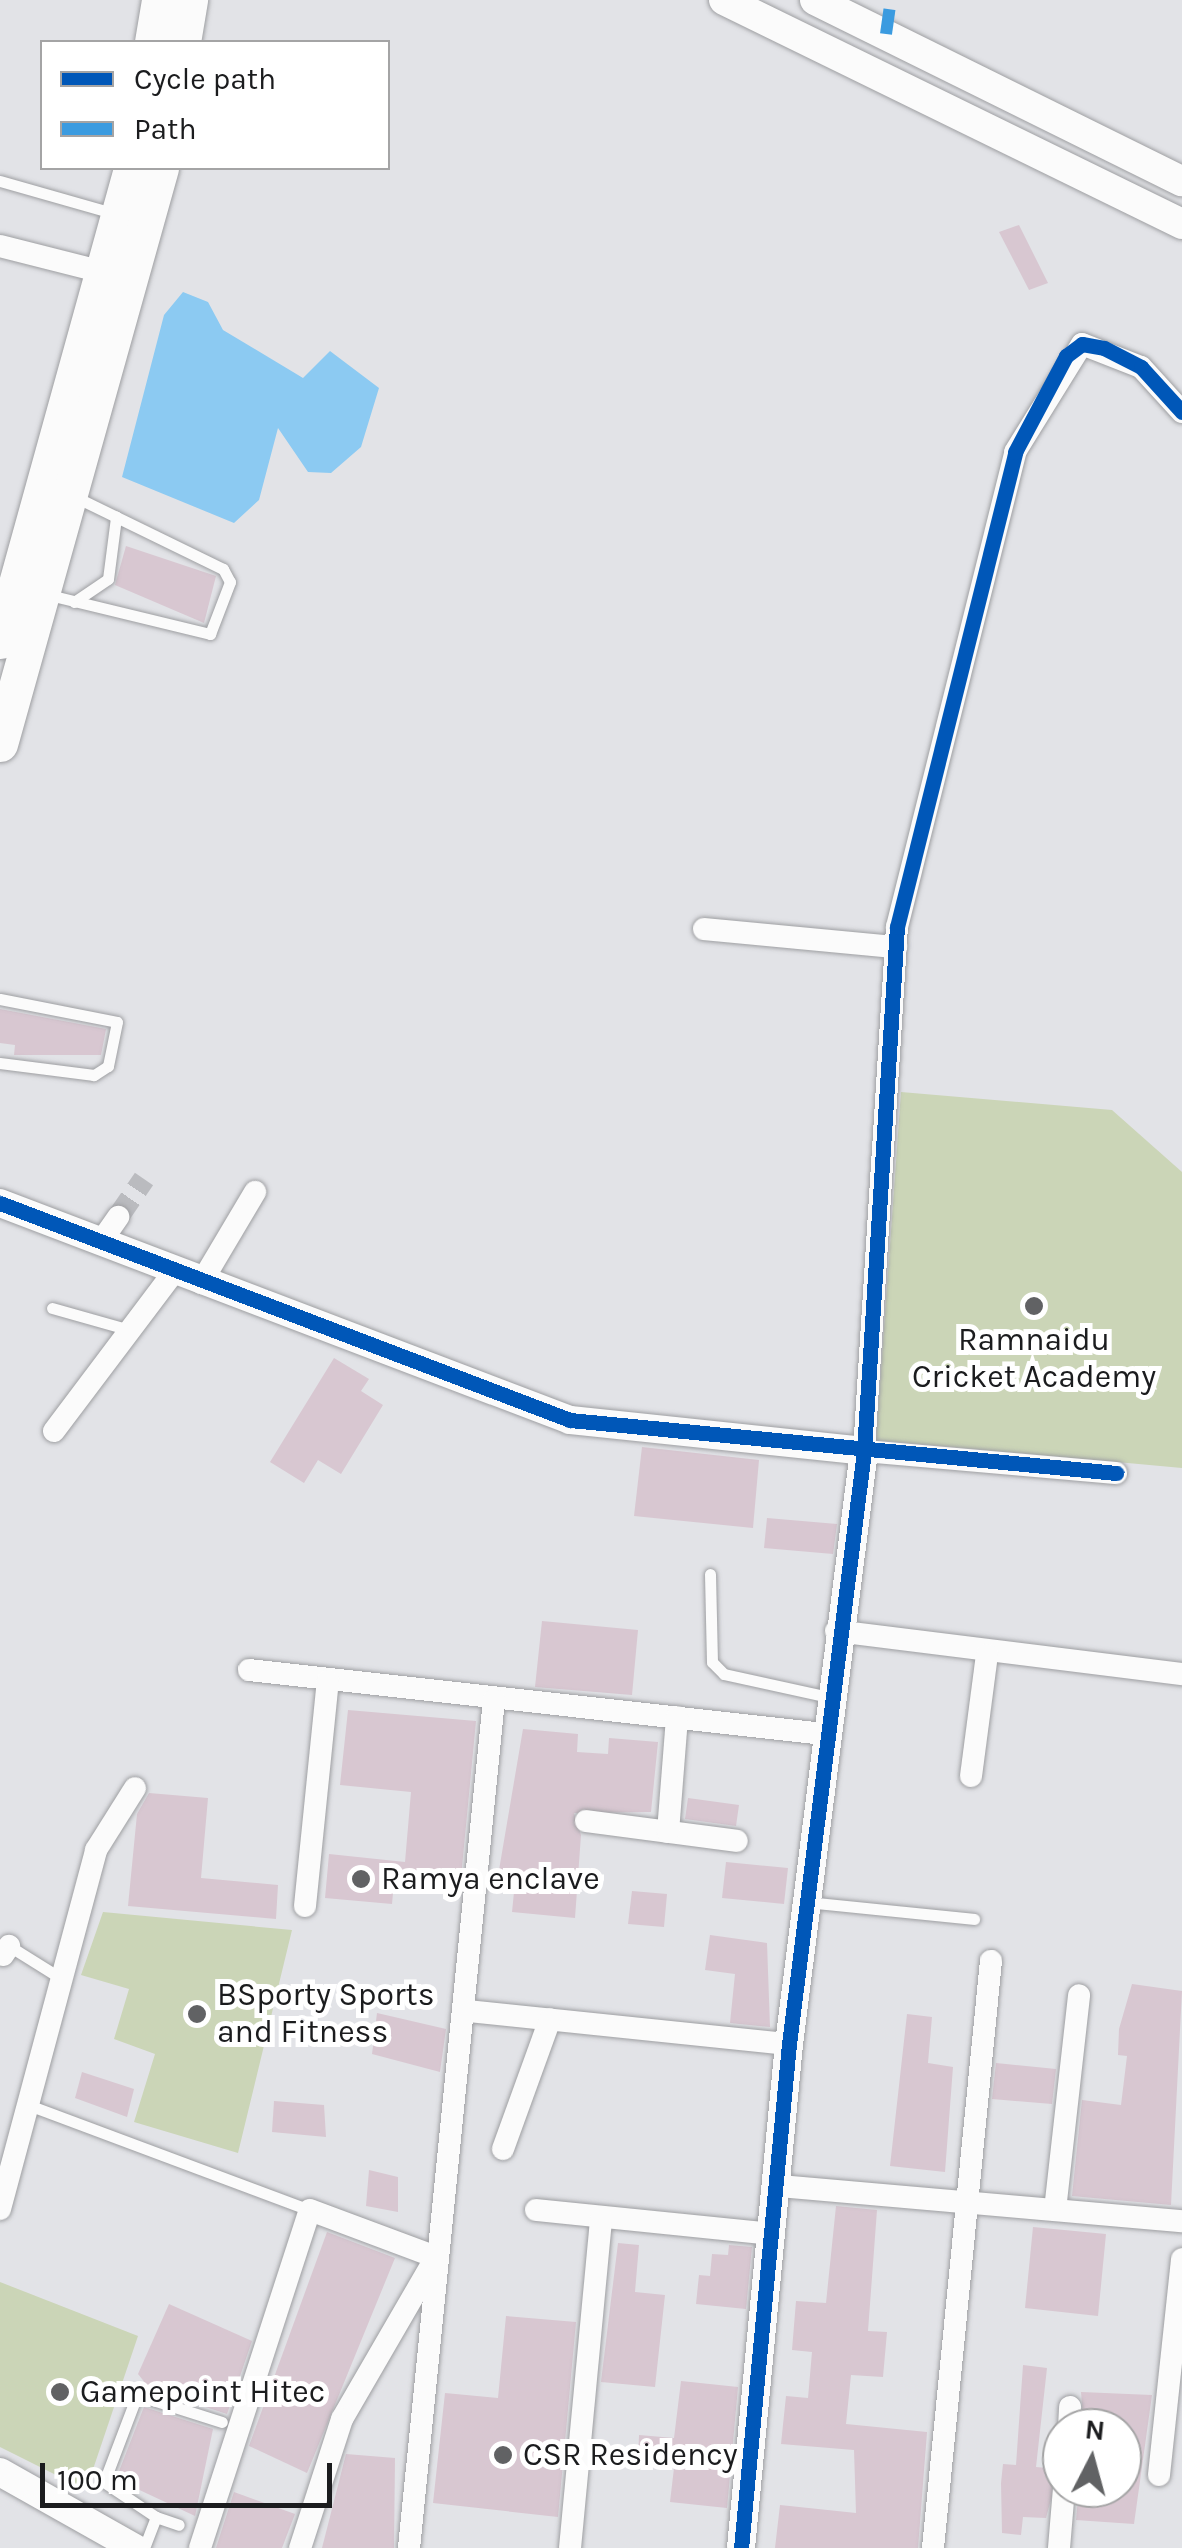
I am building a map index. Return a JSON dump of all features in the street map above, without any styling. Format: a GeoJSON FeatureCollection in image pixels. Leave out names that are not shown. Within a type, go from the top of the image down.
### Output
{"type":"FeatureCollection","features":[{"type":"Feature","properties":{"kind":"main road"},"geometry":{"type":"LineString","coordinates":[[152,40],[159,0]]}},
{"type":"Feature","properties":{"kind":"main road"},"geometry":{"type":"LineString","coordinates":[[185,40],[190,0]]}},
{"type":"Feature","properties":{"kind":"main road"},"geometry":{"type":"LineString","coordinates":[[186,40],[200,0]]}},
{"type":"Feature","properties":{"kind":"main road"},"geometry":{"type":"LineString","coordinates":[[724,0],[1182,224]]}},
{"type":"Feature","properties":{"kind":"main road"},"geometry":{"type":"LineString","coordinates":[[815,0],[1182,181]]}},
{"type":"Feature","properties":{"kind":"main road"},"geometry":{"type":"LineString","coordinates":[[0,641],[5,604],[107,273],[131,170]]}},
{"type":"Feature","properties":{"kind":"main road"},"geometry":{"type":"LineString","coordinates":[[0,744],[59,598],[72,496],[159,170]]}},
{"type":"Feature","properties":{"kind":"street"},"geometry":{"type":"LineString","coordinates":[[0,246],[107,273]]}},
{"type":"Feature","properties":{"kind":"street"},"geometry":{"type":"LineString","coordinates":[[741,2548],[828,1697],[864,1451],[896,948],[1015,452],[1066,356],[1082,344],[1104,348],[1141,367],[1182,412]]}},
{"type":"Feature","properties":{"kind":"street"},"geometry":{"type":"LineString","coordinates":[[704,929],[896,948]]}},
{"type":"Feature","properties":{"kind":"street"},"geometry":{"type":"LineString","coordinates":[[201,1283],[255,1192]]}},
{"type":"Feature","properties":{"kind":"street"},"geometry":{"type":"LineString","coordinates":[[0,1203],[201,1283],[570,1420],[1116,1472]]}},
{"type":"Feature","properties":{"kind":"street"},"geometry":{"type":"LineString","coordinates":[[100,1243],[118,1217]]}},
{"type":"Feature","properties":{"kind":"street"},"geometry":{"type":"LineString","coordinates":[[54,1431],[173,1272]]}},
{"type":"Feature","properties":{"kind":"street"},"geometry":{"type":"LineString","coordinates":[[836,1631],[987,1655],[1182,1674]]}},
{"type":"Feature","properties":{"kind":"street"},"geometry":{"type":"LineString","coordinates":[[971,1776],[987,1655]]}},
{"type":"Feature","properties":{"kind":"street"},"geometry":{"type":"LineString","coordinates":[[249,1670],[824,1734]]}},
{"type":"Feature","properties":{"kind":"street"},"geometry":{"type":"LineString","coordinates":[[306,1906],[328,1681]]}},
{"type":"Feature","properties":{"kind":"street"},"geometry":{"type":"LineString","coordinates":[[409,2548],[436,2257],[468,2011],[494,1700]]}},
{"type":"Feature","properties":{"kind":"street"},"geometry":{"type":"LineString","coordinates":[[668,1832],[677,1717]]}},
{"type":"Feature","properties":{"kind":"street"},"geometry":{"type":"LineString","coordinates":[[1,2204],[34,2108],[96,1850],[136,1788]]}},
{"type":"Feature","properties":{"kind":"street"},"geometry":{"type":"LineString","coordinates":[[586,1821],[738,1841]]}},
{"type":"Feature","properties":{"kind":"street"},"geometry":{"type":"LineString","coordinates":[[933,2548],[991,1961]]}},
{"type":"Feature","properties":{"kind":"street"},"geometry":{"type":"LineString","coordinates":[[1055,2210],[1079,1995]]}},
{"type":"Feature","properties":{"kind":"street"},"geometry":{"type":"LineString","coordinates":[[468,2011],[790,2044]]}},
{"type":"Feature","properties":{"kind":"street"},"geometry":{"type":"LineString","coordinates":[[503,2149],[550,2019]]}},
{"type":"Feature","properties":{"kind":"street"},"geometry":{"type":"LineString","coordinates":[[779,2186],[1182,2221]]}},
{"type":"Feature","properties":{"kind":"street"},"geometry":{"type":"LineString","coordinates":[[200,2548],[310,2210],[436,2257]]}},
{"type":"Feature","properties":{"kind":"street"},"geometry":{"type":"LineString","coordinates":[[536,2210],[774,2234]]}},
{"type":"Feature","properties":{"kind":"street"},"geometry":{"type":"LineString","coordinates":[[570,2548],[602,2217]]}},
{"type":"Feature","properties":{"kind":"street"},"geometry":{"type":"LineString","coordinates":[[300,2548],[342,2419],[436,2257]]}},
{"type":"Feature","properties":{"kind":"street"},"geometry":{"type":"LineString","coordinates":[[1158,2475],[1182,2260]]}},
{"type":"Feature","properties":{"kind":"street"},"geometry":{"type":"LineString","coordinates":[[0,2472],[135,2548]]}},
{"type":"Feature","properties":{"kind":"street"},"geometry":{"type":"LineString","coordinates":[[1059,2548],[1062,2508]]}},
{"type":"Feature","properties":{"kind":"lane"},"geometry":{"type":"LineString","coordinates":[[0,181],[121,215]]}},
{"type":"Feature","properties":{"kind":"lane"},"geometry":{"type":"LineString","coordinates":[[59,598],[212,632],[230,575],[72,496]]}},
{"type":"Feature","properties":{"kind":"lane"},"geometry":{"type":"LineString","coordinates":[[59,598],[108,578],[116,517]]}},
{"type":"Feature","properties":{"kind":"lane"},"geometry":{"type":"LineString","coordinates":[[0,999],[118,1022],[108,1066],[94,1075],[0,1063]]}},
{"type":"Feature","properties":{"kind":"lane"},"geometry":{"type":"LineString","coordinates":[[52,1308],[130,1330]]}},
{"type":"Feature","properties":{"kind":"lane"},"geometry":{"type":"LineString","coordinates":[[710,1574],[712,1662],[724,1674],[828,1697]]}},
{"type":"Feature","properties":{"kind":"lane"},"geometry":{"type":"LineString","coordinates":[[807,1902],[974,1919]]}},
{"type":"Feature","properties":{"kind":"lane"},"geometry":{"type":"LineString","coordinates":[[3,1950],[62,1979]]}},
{"type":"Feature","properties":{"kind":"lane"},"geometry":{"type":"LineString","coordinates":[[34,2108],[310,2210]]}},
{"type":"Feature","properties":{"kind":"lane"},"geometry":{"type":"LineString","coordinates":[[179,2525],[156,2517],[104,2482],[136,2395],[222,2422]]}},
{"type":"Feature","properties":{"kind":"lane"},"geometry":{"type":"LineString","coordinates":[[144,2548],[156,2517]]}},
{"type":"Feature","properties":{"kind":"green space","name":"Ramnaidu Cricket Academy"},"geometry":{"type":"Polygon","coordinates":[[[901,1092],[1112,1110],[1182,1172],[1182,1468],[876,1440],[901,1092]]]}},
{"type":"Feature","properties":{"kind":"green space","name":"BSporty Sports and Fitness"},"geometry":{"type":"Polygon","coordinates":[[[103,1912],[292,1930],[238,2153],[134,2122],[155,2054],[114,2039],[129,1989],[81,1975],[103,1912]]]}},
{"type":"Feature","properties":{"kind":"green space","name":"Gamepoint Hitec"},"geometry":{"type":"Polygon","coordinates":[[[0,2282],[138,2336],[86,2490],[0,2447],[0,2282]]]}},
{"type":"Feature","properties":{"kind":"water"},"geometry":{"type":"Polygon","coordinates":[[[183,292],[208,302],[223,330],[303,378],[330,351],[379,388],[361,447],[331,473],[308,472],[278,428],[259,500],[234,523],[122,477],[164,315],[183,292]]]}},
{"type":"Feature","properties":{"kind":"building"},"geometry":{"type":"Polygon","coordinates":[[[1019,225],[1048,283],[1029,290],[999,232],[1019,225]]]}},
{"type":"Feature","properties":{"kind":"building"},"geometry":{"type":"Polygon","coordinates":[[[126,546],[216,576],[204,623],[115,585],[126,546]]]}},
{"type":"Feature","properties":{"kind":"building"},"geometry":{"type":"Polygon","coordinates":[[[0,1009],[106,1029],[101,1055],[14,1055],[15,1045],[0,1043],[0,1009]]]}},
{"type":"Feature","properties":{"kind":"building"},"geometry":{"type":"Polygon","coordinates":[[[334,1358],[369,1379],[361,1391],[383,1405],[341,1474],[318,1460],[304,1483],[270,1462],[334,1358]]]}},
{"type":"Feature","properties":{"kind":"building"},"geometry":{"type":"Polygon","coordinates":[[[642,1447],[759,1460],[753,1528],[634,1516],[642,1447]]]}},
{"type":"Feature","properties":{"kind":"building"},"geometry":{"type":"Polygon","coordinates":[[[767,1518],[837,1524],[833,1554],[764,1548],[767,1518]]]}},
{"type":"Feature","properties":{"kind":"building"},"geometry":{"type":"Polygon","coordinates":[[[542,1621],[638,1630],[632,1695],[535,1687],[542,1621]]]}},
{"type":"Feature","properties":{"kind":"building"},"geometry":{"type":"Polygon","coordinates":[[[348,1710],[476,1721],[460,1888],[394,1882],[392,1904],[325,1898],[329,1854],[405,1862],[411,1792],[340,1785],[348,1710]]]}},
{"type":"Feature","properties":{"kind":"building"},"geometry":{"type":"Polygon","coordinates":[[[523,1729],[578,1734],[577,1752],[608,1754],[609,1738],[658,1742],[651,1812],[574,1813],[581,1835],[575,1918],[512,1912],[516,1872],[499,1870],[523,1729]]]}},
{"type":"Feature","properties":{"kind":"building"},"geometry":{"type":"Polygon","coordinates":[[[149,1793],[208,1798],[201,1878],[278,1885],[276,1919],[128,1906],[137,1814],[149,1793]]]}},
{"type":"Feature","properties":{"kind":"building"},"geometry":{"type":"Polygon","coordinates":[[[688,1798],[739,1805],[736,1826],[685,1819],[688,1798]]]}},
{"type":"Feature","properties":{"kind":"building"},"geometry":{"type":"Polygon","coordinates":[[[726,1862],[788,1868],[784,1904],[722,1898],[726,1862]]]}},
{"type":"Feature","properties":{"kind":"building"},"geometry":{"type":"Polygon","coordinates":[[[632,1891],[667,1894],[664,1927],[628,1924],[632,1891]]]}},
{"type":"Feature","properties":{"kind":"building"},"geometry":{"type":"Polygon","coordinates":[[[710,1935],[767,1943],[770,2027],[730,2023],[735,1974],[705,1970],[710,1935]]]}},
{"type":"Feature","properties":{"kind":"building"},"geometry":{"type":"Polygon","coordinates":[[[1132,1984],[1182,1991],[1171,2205],[1072,2196],[1082,2100],[1121,2105],[1127,2056],[1118,2055],[1119,2029],[1132,1984]]]}},
{"type":"Feature","properties":{"kind":"building"},"geometry":{"type":"Polygon","coordinates":[[[377,2013],[446,2029],[440,2072],[372,2054],[377,2013]]]}},
{"type":"Feature","properties":{"kind":"building"},"geometry":{"type":"Polygon","coordinates":[[[907,2014],[932,2017],[928,2063],[953,2067],[945,2172],[890,2166],[907,2014]]]}},
{"type":"Feature","properties":{"kind":"building"},"geometry":{"type":"Polygon","coordinates":[[[996,2063],[1056,2069],[1052,2104],[992,2099],[996,2063]]]}},
{"type":"Feature","properties":{"kind":"building"},"geometry":{"type":"Polygon","coordinates":[[[82,2072],[134,2089],[127,2117],[75,2098],[82,2072]]]}},
{"type":"Feature","properties":{"kind":"building"},"geometry":{"type":"Polygon","coordinates":[[[274,2101],[324,2105],[326,2137],[272,2132],[274,2101]]]}},
{"type":"Feature","properties":{"kind":"building"},"geometry":{"type":"Polygon","coordinates":[[[369,2170],[398,2177],[398,2212],[366,2206],[369,2170]]]}},
{"type":"Feature","properties":{"kind":"building"},"geometry":{"type":"Polygon","coordinates":[[[836,2206],[877,2210],[868,2331],[887,2332],[883,2377],[851,2375],[846,2424],[927,2432],[918,2548],[775,2548],[780,2505],[856,2513],[854,2450],[781,2444],[786,2396],[808,2398],[812,2352],[792,2350],[796,2301],[826,2303],[836,2206]]]}},
{"type":"Feature","properties":{"kind":"building"},"geometry":{"type":"Polygon","coordinates":[[[1033,2227],[1106,2234],[1098,2316],[1025,2308],[1033,2227]]]}},
{"type":"Feature","properties":{"kind":"building"},"geometry":{"type":"Polygon","coordinates":[[[327,2232],[395,2258],[307,2473],[249,2446],[327,2232]]]}},
{"type":"Feature","properties":{"kind":"building"},"geometry":{"type":"Polygon","coordinates":[[[618,2243],[639,2245],[635,2292],[665,2295],[655,2387],[601,2382],[618,2243]]]}},
{"type":"Feature","properties":{"kind":"building"},"geometry":{"type":"Polygon","coordinates":[[[729,2245],[752,2247],[746,2309],[696,2304],[699,2275],[710,2276],[712,2254],[728,2255],[729,2245]]]}},
{"type":"Feature","properties":{"kind":"building"},"geometry":{"type":"Polygon","coordinates":[[[169,2304],[252,2341],[227,2414],[150,2389],[138,2374],[169,2304]]]}},
{"type":"Feature","properties":{"kind":"building","name":"CSR Residency"},"geometry":{"type":"Polygon","coordinates":[[[506,2316],[576,2322],[558,2517],[433,2503],[445,2393],[498,2398],[506,2316]]]}},
{"type":"Feature","properties":{"kind":"building"},"geometry":{"type":"Polygon","coordinates":[[[1023,2365],[1047,2368],[1036,2467],[1042,2468],[1042,2508],[1049,2508],[1046,2518],[1023,2517],[1021,2535],[1002,2533],[1003,2464],[1016,2465],[1023,2365]]]}},
{"type":"Feature","properties":{"kind":"building"},"geometry":{"type":"Polygon","coordinates":[[[681,2381],[738,2387],[727,2508],[670,2502],[674,2468],[638,2463],[639,2435],[674,2438],[681,2381]]]}},
{"type":"Feature","properties":{"kind":"building"},"geometry":{"type":"Polygon","coordinates":[[[1081,2392],[1152,2395],[1142,2467],[1142,2408],[1082,2408],[1081,2392]]]}},
{"type":"Feature","properties":{"kind":"building"},"geometry":{"type":"Polygon","coordinates":[[[144,2407],[213,2429],[195,2516],[116,2479],[144,2407]]]}},
{"type":"Feature","properties":{"kind":"building"},"geometry":{"type":"Polygon","coordinates":[[[346,2454],[395,2458],[394,2548],[322,2548],[346,2454]]]}},
{"type":"Feature","properties":{"kind":"building"},"geometry":{"type":"Polygon","coordinates":[[[234,2492],[295,2514],[282,2548],[216,2548],[234,2492]]]}},
{"type":"Feature","properties":{"kind":"building"},"geometry":{"type":"Polygon","coordinates":[[[1077,2508],[1136,2508],[1134,2524],[1076,2520],[1077,2508]]]}},
{"type":"Feature","properties":{"kind":"tunnel"},"geometry":{"type":"LineString","coordinates":[[118,1217],[144,1179]]}},
{"type":"Feature","properties":{"kind":"marked path"},"geometry":{"type":"LineString","coordinates":[[886,34],[891,0]]}},
{"type":"Feature","properties":{"kind":"cycle path"},"geometry":{"type":"LineString","coordinates":[[741,2548],[789,2044],[864,1451],[897,927],[1015,452],[1066,356],[1082,344],[1104,348],[1141,367],[1182,412]]}},
{"type":"Feature","properties":{"kind":"cycle path"},"geometry":{"type":"LineString","coordinates":[[0,1203],[570,1420],[1116,1473]]}},
{"type":"Feature","properties":{"kind":"place","name":"Ramnaidu Cricket Academy"},"geometry":{"type":"Point","coordinates":[1034,1306]}},
{"type":"Feature","properties":{"kind":"place","name":"Ramya enclave"},"geometry":{"type":"Point","coordinates":[361,1879]}},
{"type":"Feature","properties":{"kind":"place","name":"BSporty Sports and Fitness"},"geometry":{"type":"Point","coordinates":[197,2014]}},
{"type":"Feature","properties":{"kind":"place","name":"Gamepoint Hitec"},"geometry":{"type":"Point","coordinates":[60,2392]}},
{"type":"Feature","properties":{"kind":"place","name":"CSR Residency"},"geometry":{"type":"Point","coordinates":[503,2455]}}]}
